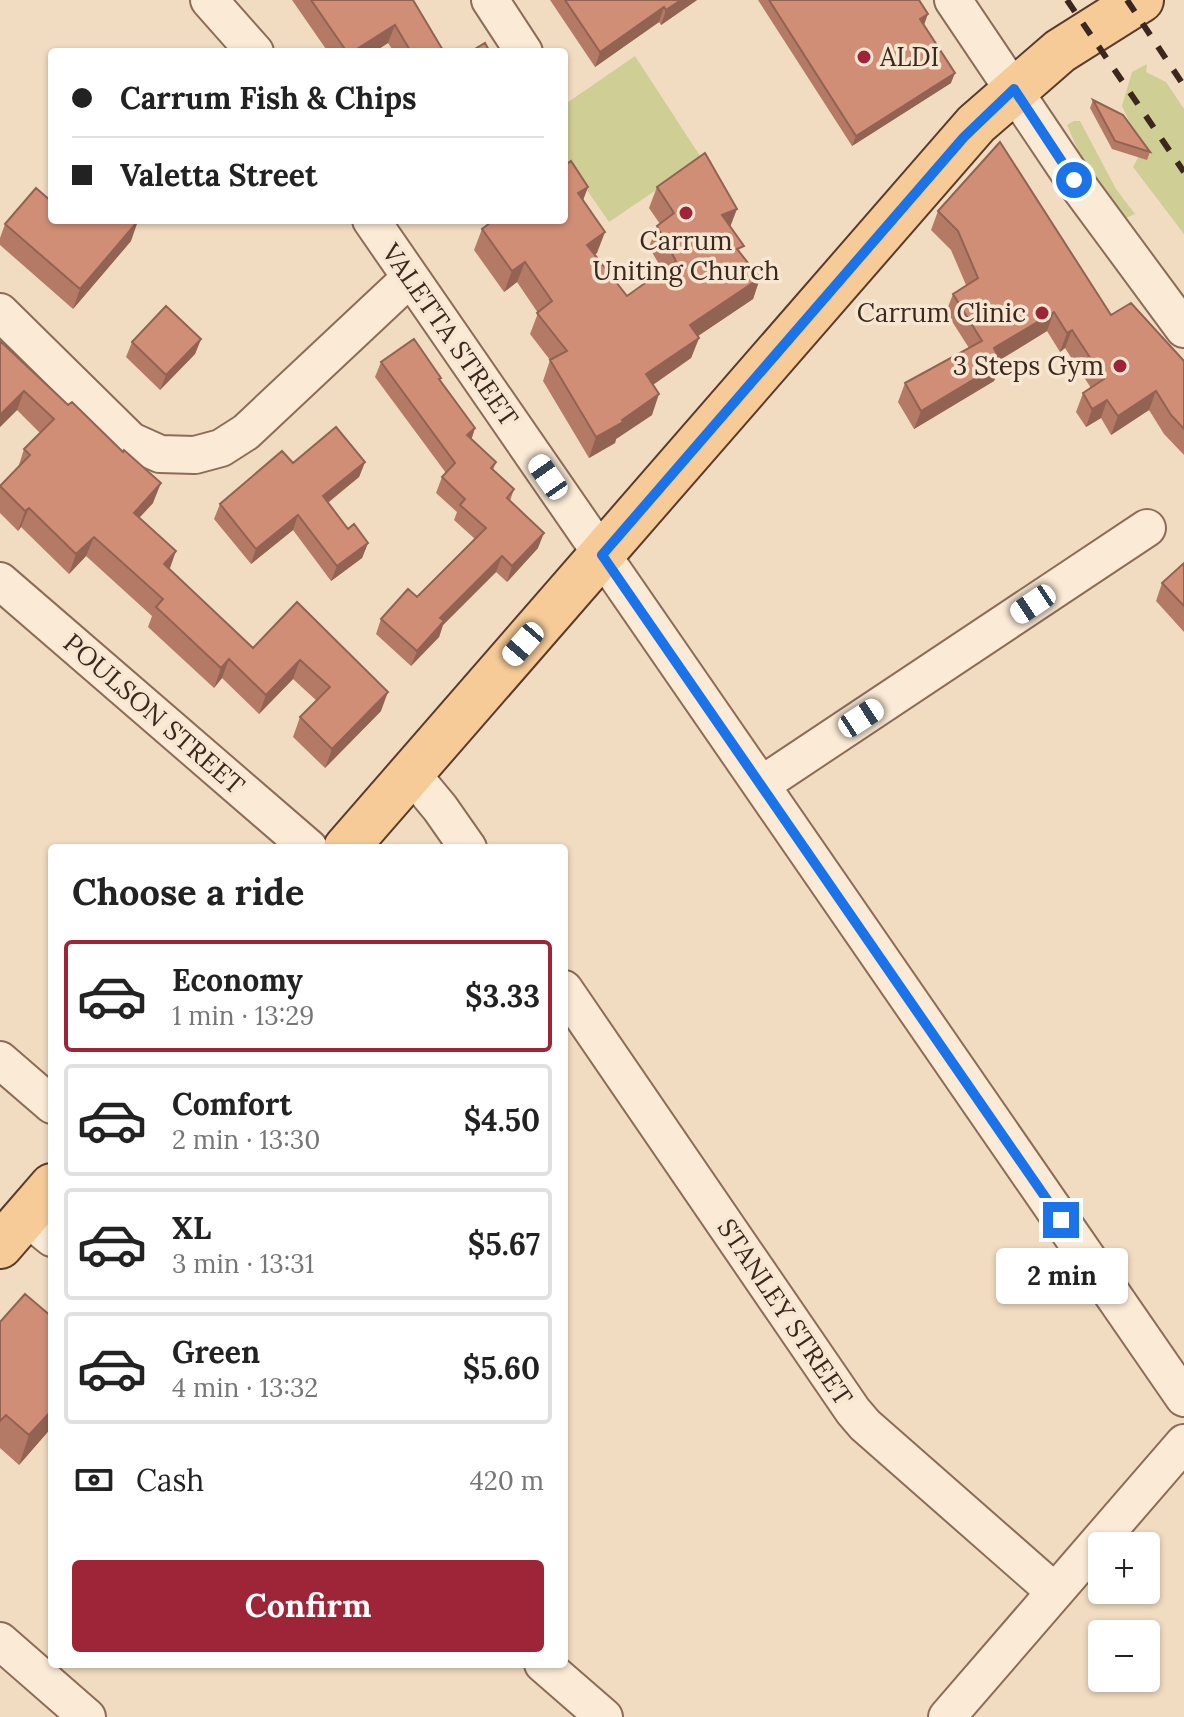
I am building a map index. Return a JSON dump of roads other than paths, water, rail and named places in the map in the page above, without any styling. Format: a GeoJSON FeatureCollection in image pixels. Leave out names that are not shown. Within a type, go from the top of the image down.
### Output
{"type":"FeatureCollection","features":[{"type":"Feature","properties":{"kind":"main road"},"geometry":{"type":"LineString","coordinates":[[1060,51],[1083,0]]}},
{"type":"Feature","properties":{"kind":"main road"},"geometry":{"type":"LineString","coordinates":[[349,844],[964,137],[1060,51],[1141,0]]}},
{"type":"Feature","properties":{"kind":"street"},"geometry":{"type":"LineString","coordinates":[[209,0],[251,48]]}},
{"type":"Feature","properties":{"kind":"street"},"geometry":{"type":"LineString","coordinates":[[490,0],[521,48]]}},
{"type":"Feature","properties":{"kind":"street"},"geometry":{"type":"LineString","coordinates":[[953,0],[1074,180],[1184,329]]}},
{"type":"Feature","properties":{"kind":"street","name":"VALETTA STREET"},"geometry":{"type":"LineString","coordinates":[[374,224],[1184,1398]]}},
{"type":"Feature","properties":{"kind":"street"},"geometry":{"type":"LineString","coordinates":[[0,312],[131,441],[160,454],[195,455],[221,448],[246,432],[410,278]]}},
{"type":"Feature","properties":{"kind":"street"},"geometry":{"type":"LineString","coordinates":[[761,785],[1147,528]]}},
{"type":"Feature","properties":{"kind":"street","name":"POULSON STREET"},"geometry":{"type":"LineString","coordinates":[[0,581],[304,844]]}},
{"type":"Feature","properties":{"kind":"street"},"geometry":{"type":"LineString","coordinates":[[411,773],[465,844]]}},
{"type":"Feature","properties":{"kind":"street","name":"STANLEY STREET"},"geometry":{"type":"LineString","coordinates":[[568,995],[853,1411],[865,1425],[1055,1592]]}},
{"type":"Feature","properties":{"kind":"street"},"geometry":{"type":"LineString","coordinates":[[0,1060],[48,1102]]}},
{"type":"Feature","properties":{"kind":"street"},"geometry":{"type":"LineString","coordinates":[[947,1717],[1184,1443]]}},
{"type":"Feature","properties":{"kind":"street"},"geometry":{"type":"LineString","coordinates":[[0,1641],[87,1717]]}},
{"type":"Feature","properties":{"kind":"street"},"geometry":{"type":"LineString","coordinates":[[548,1668],[604,1717]]}},
{"type":"Feature","properties":{"kind":"railway"},"geometry":{"type":"LineString","coordinates":[[1067,0],[1184,172]]}},
{"type":"Feature","properties":{"kind":"railway"},"geometry":{"type":"LineString","coordinates":[[1127,0],[1184,86]]}},
{"type":"Feature","properties":{"kind":"place","name":"ALDI"},"geometry":{"type":"Point","coordinates":[864,57]}},
{"type":"Feature","properties":{"kind":"place","name":"Carrum Uniting Church"},"geometry":{"type":"Point","coordinates":[686,213]}},
{"type":"Feature","properties":{"kind":"place","name":"Carrum Clinic"},"geometry":{"type":"Point","coordinates":[1042,313]}},
{"type":"Feature","properties":{"kind":"place","name":"3 Steps Gym"},"geometry":{"type":"Point","coordinates":[1120,366]}}]}
